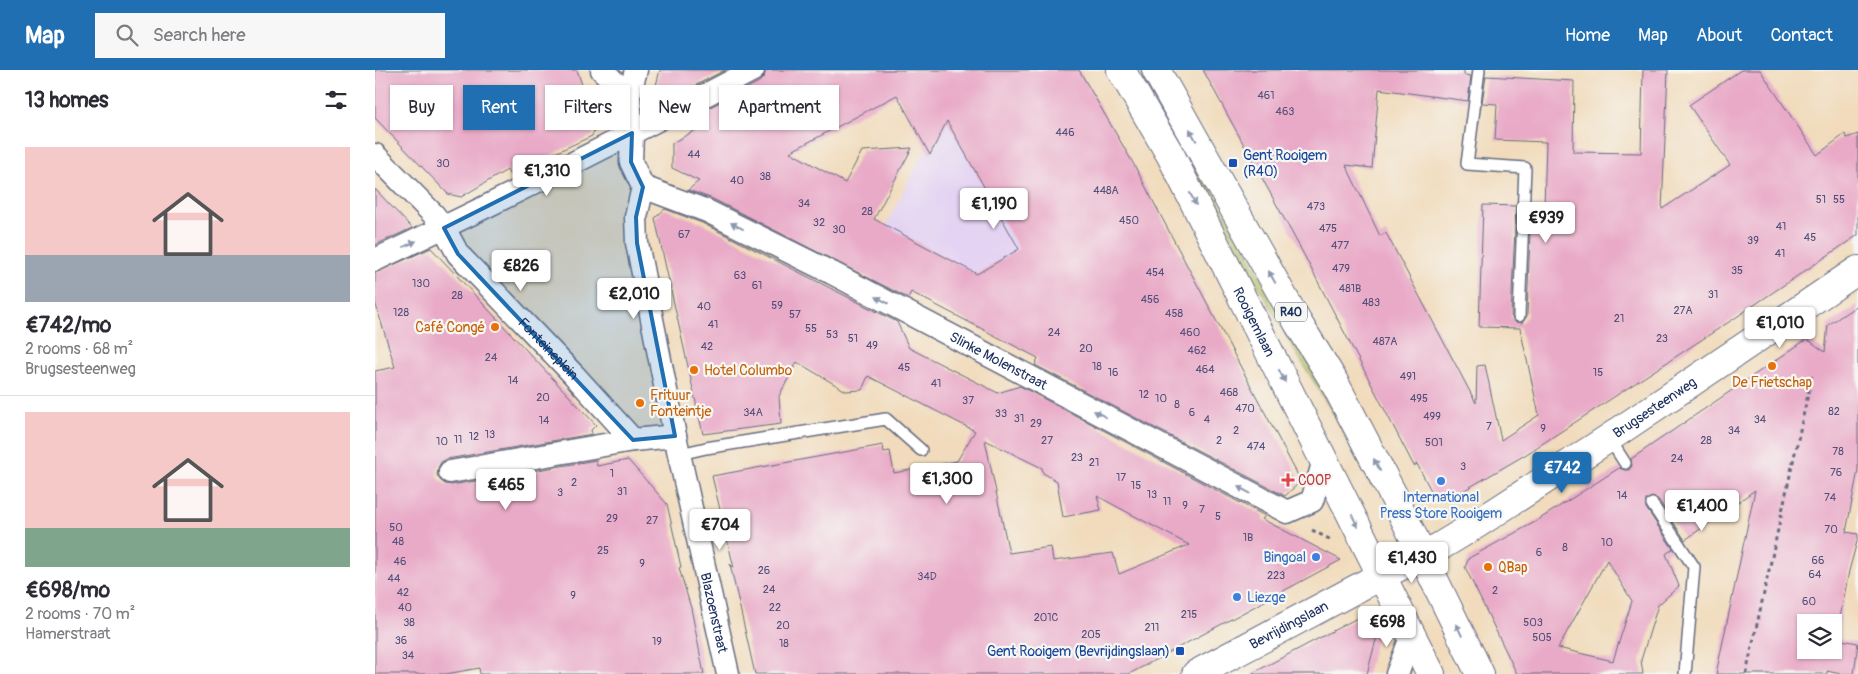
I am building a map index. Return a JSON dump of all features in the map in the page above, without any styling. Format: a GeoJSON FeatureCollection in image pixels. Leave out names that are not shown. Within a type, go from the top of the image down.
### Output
{"type":"FeatureCollection","features":[{"type":"Feature","properties":{"kind":"main road","name":"Rooigemlaan"},"geometry":{"type":"LineString","coordinates":[[1121,70],[1171,156],[1431,674]]}},
{"type":"Feature","properties":{"kind":"main road","name":"R40"},"geometry":{"type":"LineString","coordinates":[[1156,70],[1298,323],[1332,378],[1423,555],[1480,674]]}},
{"type":"Feature","properties":{"kind":"main road","name":"Brugsesteenweg"},"geometry":{"type":"LineString","coordinates":[[1423,555],[1495,513],[1858,270]]}},
{"type":"Feature","properties":{"kind":"main road"},"geometry":{"type":"LineString","coordinates":[[1382,576],[1423,555]]}},
{"type":"Feature","properties":{"kind":"main road","name":"Bevrijdingslaan"},"geometry":{"type":"LineString","coordinates":[[1196,674],[1382,576]]}},
{"type":"Feature","properties":{"kind":"street"},"geometry":{"type":"LineString","coordinates":[[602,70],[618,85]]}},
{"type":"Feature","properties":{"kind":"street"},"geometry":{"type":"LineString","coordinates":[[630,92],[636,70]]}},
{"type":"Feature","properties":{"kind":"street"},"geometry":{"type":"LineString","coordinates":[[375,260],[444,228],[753,70]]}},
{"type":"Feature","properties":{"kind":"street"},"geometry":{"type":"LineString","coordinates":[[450,472],[633,440],[677,445],[637,243],[636,217],[643,187],[631,162],[632,133],[630,108]]}},
{"type":"Feature","properties":{"kind":"street","name":"Fonteineplein"},"geometry":{"type":"LineString","coordinates":[[375,155],[444,228],[458,254],[574,375],[633,440]]}},
{"type":"Feature","properties":{"kind":"street","name":"Slinke Molenstraat"},"geometry":{"type":"LineString","coordinates":[[643,187],[707,211],[832,273],[1287,512],[1312,501],[1325,460]]}},
{"type":"Feature","properties":{"kind":"street","name":"Blazoenstraat"},"geometry":{"type":"LineString","coordinates":[[677,445],[728,674]]}},
{"type":"Feature","properties":{"kind":"street"},"geometry":{"type":"LineString","coordinates":[[1397,674],[1412,635]]}},
{"type":"Feature","properties":{"kind":"lane"},"geometry":{"type":"LineString","coordinates":[[1479,70],[1467,164],[1525,168],[1519,316]]}},
{"type":"Feature","properties":{"kind":"lane"},"geometry":{"type":"LineString","coordinates":[[677,445],[706,448],[886,418],[921,450]]}},
{"type":"Feature","properties":{"kind":"lane"},"geometry":{"type":"LineString","coordinates":[[1609,438],[1625,463]]}},
{"type":"Feature","properties":{"kind":"lane"},"geometry":{"type":"LineString","coordinates":[[1651,504],[1694,567],[1685,674]]}},
{"type":"Feature","properties":{"kind":"path"},"geometry":{"type":"LineString","coordinates":[[1746,674],[1812,376]]}},
{"type":"Feature","properties":{"kind":"highlighted area"},"geometry":{"type":"Polygon","coordinates":[[[632,133],[631,162],[643,187],[636,217],[637,243],[675,436],[633,440],[458,254],[444,228],[632,133]]]}},
{"type":"Feature","properties":{"kind":"shaded area"},"geometry":{"type":"Polygon","coordinates":[[[980,70],[1051,303],[864,267],[926,148],[912,123],[951,100],[980,70]]]}},
{"type":"Feature","properties":{"kind":"green space"},"geometry":{"type":"Polygon","coordinates":[[[1138,70],[1145,70],[1375,484],[1371,485],[1334,415],[1288,339],[1166,117],[1138,70]]]}},
{"type":"Feature","properties":{"kind":"building"},"geometry":{"type":"Polygon","coordinates":[[[375,70],[577,70],[582,85],[545,85],[545,130],[594,130],[592,136],[509,174],[507,170],[461,197],[448,194],[375,118],[375,70]]]}},
{"type":"Feature","properties":{"kind":"building"},"geometry":{"type":"Polygon","coordinates":[[[660,70],[725,70],[696,85],[656,85],[660,70]]]}},
{"type":"Feature","properties":{"kind":"building"},"geometry":{"type":"Polygon","coordinates":[[[766,70],[1079,70],[1133,163],[1301,481],[1285,496],[1035,365],[1038,358],[911,292],[908,298],[713,199],[688,190],[699,181],[672,168],[672,143],[696,130],[709,130],[709,108],[719,103],[719,130],[831,130],[790,152],[845,183],[862,151],[912,148],[874,219],[977,274],[1019,249],[947,121],[930,155],[897,95],[839,126],[839,85],[753,85],[764,77],[766,70]]]}},
{"type":"Feature","properties":{"kind":"building"},"geometry":{"type":"Polygon","coordinates":[[[1203,70],[1464,70],[1464,75],[1471,76],[1468,101],[1379,89],[1372,168],[1346,165],[1380,236],[1386,233],[1476,403],[1477,366],[1485,365],[1501,440],[1539,415],[1520,328],[1479,327],[1483,205],[1516,206],[1511,316],[1515,322],[1522,323],[1527,316],[1531,206],[1544,207],[1546,142],[1495,140],[1497,104],[1482,103],[1486,76],[1574,81],[1573,152],[1641,153],[1643,70],[1668,70],[1662,209],[1730,165],[1689,105],[1741,70],[1760,70],[1817,155],[1845,134],[1847,138],[1858,134],[1858,235],[1525,455],[1446,501],[1435,498],[1417,464],[1414,466],[1303,253],[1203,70]]]}},
{"type":"Feature","properties":{"kind":"building"},"geometry":{"type":"Polygon","coordinates":[[[375,189],[412,228],[375,245],[375,189]]]}},
{"type":"Feature","properties":{"kind":"building"},"geometry":{"type":"Polygon","coordinates":[[[665,209],[702,223],[897,322],[909,348],[998,393],[1020,386],[1265,516],[1262,519],[1341,560],[1129,674],[755,674],[730,564],[734,568],[712,476],[883,445],[884,452],[890,451],[894,473],[957,461],[975,431],[868,376],[862,390],[846,391],[797,362],[779,396],[781,424],[703,434],[655,218],[665,209]],[[985,440],[1009,553],[1051,547],[1053,561],[1113,553],[1119,574],[1189,545],[1097,496],[1101,510],[1063,517],[1057,481],[1043,473],[1042,468],[985,440]]]}},
{"type":"Feature","properties":{"kind":"building"},"geometry":{"type":"Polygon","coordinates":[[[431,248],[596,425],[591,430],[592,434],[447,459],[441,462],[438,468],[437,475],[440,480],[445,484],[452,485],[596,460],[597,466],[628,460],[667,504],[681,567],[679,568],[691,608],[704,674],[480,674],[479,668],[446,674],[375,674],[375,371],[395,367],[375,302],[375,273],[431,248]]]}},
{"type":"Feature","properties":{"kind":"building"},"geometry":{"type":"Polygon","coordinates":[[[1858,305],[1858,470],[1846,532],[1858,534],[1858,538],[1841,614],[1797,614],[1797,659],[1842,659],[1842,640],[1858,643],[1854,674],[1840,674],[1827,671],[1827,674],[1716,674],[1755,490],[1685,540],[1658,499],[1652,497],[1646,500],[1646,508],[1673,549],[1666,554],[1679,586],[1658,605],[1641,660],[1643,674],[1517,674],[1465,567],[1469,558],[1535,522],[1619,468],[1629,470],[1632,466],[1631,459],[1807,339],[1825,352],[1828,325],[1858,305]],[[1607,560],[1558,648],[1613,661],[1632,601],[1607,560]]]}},
{"type":"Feature","properties":{"kind":"building"},"geometry":{"type":"Polygon","coordinates":[[[1361,616],[1371,619],[1378,632],[1367,674],[1251,674],[1361,616]]]}},
{"type":"Feature","properties":{"kind":"place","name":"Gent Rooigem (R40)"},"geometry":{"type":"Point","coordinates":[1233,163]}},
{"type":"Feature","properties":{"kind":"place","name":"Café Congé"},"geometry":{"type":"Point","coordinates":[495,327]}},
{"type":"Feature","properties":{"kind":"place","name":"De Frietschap"},"geometry":{"type":"Point","coordinates":[1772,366]}},
{"type":"Feature","properties":{"kind":"place","name":"Hotel Columbo"},"geometry":{"type":"Point","coordinates":[694,370]}},
{"type":"Feature","properties":{"kind":"place","name":"Frituur Fonteintje"},"geometry":{"type":"Point","coordinates":[640,403]}},
{"type":"Feature","properties":{"kind":"place","name":"COOP"},"geometry":{"type":"Point","coordinates":[1288,480]}},
{"type":"Feature","properties":{"kind":"place","name":"International Press Store Rooigem"},"geometry":{"type":"Point","coordinates":[1441,481]}},
{"type":"Feature","properties":{"kind":"place","name":"Bingoal"},"geometry":{"type":"Point","coordinates":[1316,557]}},
{"type":"Feature","properties":{"kind":"place","name":"QBap"},"geometry":{"type":"Point","coordinates":[1488,567]}},
{"type":"Feature","properties":{"kind":"place","name":"Liezge"},"geometry":{"type":"Point","coordinates":[1237,597]}},
{"type":"Feature","properties":{"kind":"place","name":"Gent Rooigem (Bevrijdingslaan)"},"geometry":{"type":"Point","coordinates":[1180,651]}}]}
